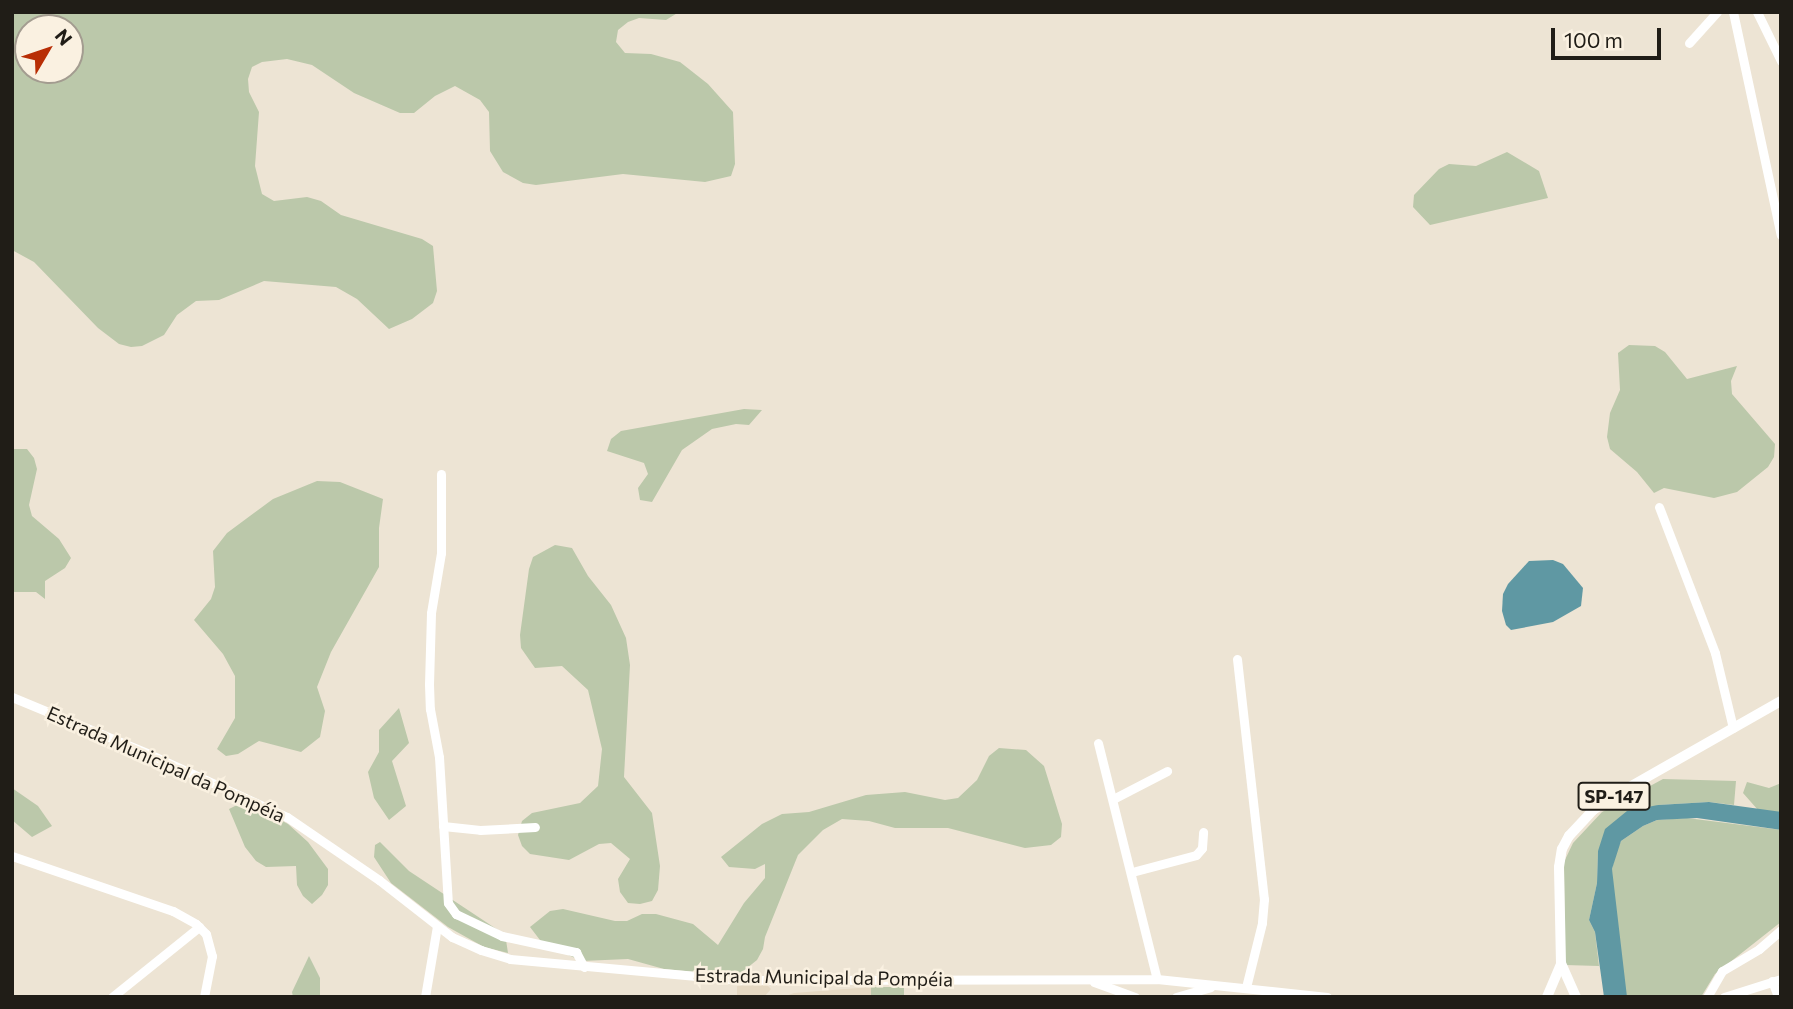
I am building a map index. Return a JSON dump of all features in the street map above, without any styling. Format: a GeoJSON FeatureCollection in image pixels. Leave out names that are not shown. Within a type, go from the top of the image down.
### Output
{"type":"FeatureCollection","features":[{"type":"Feature","properties":{"kind":"main road","name":"SP-147"},"geometry":{"type":"LineString","coordinates":[[1548,997],[1561,964],[1559,877],[1562,849],[1569,836],[1593,810],[1619,793],[1781,701]]}},
{"type":"Feature","properties":{"kind":"main road","name":"SP-147"},"geometry":{"type":"LineString","coordinates":[[1561,964],[1576,997]]}},
{"type":"Feature","properties":{"kind":"street"},"geometry":{"type":"LineString","coordinates":[[1689,43],[1717,12]]}},
{"type":"Feature","properties":{"kind":"street"},"geometry":{"type":"LineString","coordinates":[[1733,12],[1781,235]]}},
{"type":"Feature","properties":{"kind":"street"},"geometry":{"type":"LineString","coordinates":[[1757,12],[1781,61]]}},
{"type":"Feature","properties":{"kind":"street"},"geometry":{"type":"LineString","coordinates":[[441,474],[441,553],[431,613],[429,684],[430,709],[439,757],[448,903],[456,914],[502,936],[576,952],[584,967]]}},
{"type":"Feature","properties":{"kind":"street"},"geometry":{"type":"LineString","coordinates":[[1659,507],[1715,653],[1733,728]]}},
{"type":"Feature","properties":{"kind":"street"},"geometry":{"type":"LineString","coordinates":[[1237,659],[1264,899],[1262,923],[1246,987]]}},
{"type":"Feature","properties":{"kind":"street","name":"Estrada Municipal da Pompéia"},"geometry":{"type":"LineString","coordinates":[[12,697],[147,753],[286,817],[379,880],[452,937],[491,953],[584,967],[740,980],[1157,979],[1327,997]]}},
{"type":"Feature","properties":{"kind":"street"},"geometry":{"type":"LineString","coordinates":[[1097,743],[1132,872],[1157,979]]}},
{"type":"Feature","properties":{"kind":"street"},"geometry":{"type":"LineString","coordinates":[[1113,799],[1167,771]]}},
{"type":"Feature","properties":{"kind":"street"},"geometry":{"type":"LineString","coordinates":[[443,826],[480,830],[535,827]]}},
{"type":"Feature","properties":{"kind":"street"},"geometry":{"type":"LineString","coordinates":[[1132,872],[1196,855],[1202,848],[1203,832]]}},
{"type":"Feature","properties":{"kind":"street"},"geometry":{"type":"LineString","coordinates":[[12,856],[173,911],[199,927],[206,934],[212,956],[204,997]]}},
{"type":"Feature","properties":{"kind":"street"},"geometry":{"type":"LineString","coordinates":[[425,997],[437,926]]}},
{"type":"Feature","properties":{"kind":"street"},"geometry":{"type":"LineString","coordinates":[[112,997],[199,927]]}},
{"type":"Feature","properties":{"kind":"street"},"geometry":{"type":"LineString","coordinates":[[1707,997],[1722,971],[1759,949],[1781,930]]}},
{"type":"Feature","properties":{"kind":"street"},"geometry":{"type":"LineString","coordinates":[[1086,979],[1135,997]]}},
{"type":"Feature","properties":{"kind":"street"},"geometry":{"type":"LineString","coordinates":[[1724,997],[1777,980],[1778,997]]}},
{"type":"Feature","properties":{"kind":"street"},"geometry":{"type":"LineString","coordinates":[[1175,997],[1216,986]]}},
{"type":"Feature","properties":{"kind":"shaded area"},"geometry":{"type":"Polygon","coordinates":[[[767,985],[771,989],[764,997],[737,997],[737,986],[767,985]]]}},
{"type":"Feature","properties":{"kind":"shaded area"},"geometry":{"type":"Polygon","coordinates":[[[871,987],[872,997],[783,997],[794,993],[871,987]]]}},
{"type":"Feature","properties":{"kind":"green space"},"geometry":{"type":"Polygon","coordinates":[[[12,12],[679,12],[666,20],[639,18],[628,22],[618,30],[616,42],[625,53],[651,54],[680,62],[708,84],[733,112],[735,164],[731,176],[705,182],[623,174],[536,185],[523,183],[503,172],[490,151],[489,112],[480,100],[455,86],[435,96],[414,113],[400,113],[354,93],[312,65],[287,59],[262,62],[252,67],[248,79],[249,92],[259,112],[255,166],[262,194],[274,201],[307,197],[321,201],[341,215],[422,239],[433,246],[437,291],[433,303],[412,319],[389,329],[357,299],[336,287],[264,281],[219,300],[196,301],[177,315],[164,335],[142,346],[131,347],[119,344],[98,328],[34,262],[12,250],[12,12]]]}},
{"type":"Feature","properties":{"kind":"green space"},"geometry":{"type":"Polygon","coordinates":[[[1507,152],[1539,171],[1548,198],[1430,225],[1413,207],[1414,195],[1439,169],[1449,164],[1476,166],[1507,152]]]}},
{"type":"Feature","properties":{"kind":"green space"},"geometry":{"type":"Polygon","coordinates":[[[1629,345],[1655,346],[1665,352],[1687,379],[1737,366],[1731,381],[1732,394],[1775,444],[1774,457],[1768,467],[1737,492],[1714,498],[1664,488],[1654,493],[1637,472],[1610,449],[1607,437],[1610,413],[1620,390],[1618,353],[1629,345]]]}},
{"type":"Feature","properties":{"kind":"green space"},"geometry":{"type":"Polygon","coordinates":[[[744,409],[762,410],[749,425],[736,424],[712,429],[682,450],[652,502],[640,500],[638,488],[648,474],[644,463],[607,451],[611,439],[621,431],[744,409]]]}},
{"type":"Feature","properties":{"kind":"green space"},"geometry":{"type":"Polygon","coordinates":[[[12,449],[27,449],[34,458],[37,469],[29,505],[32,516],[59,539],[71,558],[65,568],[45,581],[45,599],[36,592],[12,592],[12,449]]]}},
{"type":"Feature","properties":{"kind":"green space"},"geometry":{"type":"Polygon","coordinates":[[[317,481],[340,482],[383,499],[379,528],[379,567],[331,652],[317,687],[325,711],[320,737],[301,752],[259,741],[238,754],[226,756],[217,749],[235,718],[235,676],[223,654],[194,620],[211,599],[215,587],[213,551],[227,533],[273,499],[317,481]]]}},
{"type":"Feature","properties":{"kind":"green space"},"geometry":{"type":"Polygon","coordinates":[[[555,545],[572,548],[588,576],[611,605],[626,638],[630,665],[624,777],[652,813],[660,866],[658,890],[652,901],[628,903],[620,892],[618,879],[630,859],[611,843],[599,844],[569,860],[530,854],[522,846],[518,835],[522,821],[532,813],[580,803],[598,786],[602,749],[588,690],[562,666],[535,668],[521,648],[520,635],[529,569],[533,557],[555,545]]]}},
{"type":"Feature","properties":{"kind":"green space"},"geometry":{"type":"Polygon","coordinates":[[[399,708],[409,743],[392,761],[406,806],[389,820],[374,798],[368,772],[379,752],[379,730],[399,708]]]}},
{"type":"Feature","properties":{"kind":"green space"},"geometry":{"type":"Polygon","coordinates":[[[999,748],[1026,750],[1044,766],[1062,824],[1061,837],[1051,845],[1025,848],[948,828],[895,828],[869,821],[842,819],[823,830],[798,855],[765,937],[763,949],[757,960],[737,976],[664,969],[628,959],[582,961],[543,944],[530,927],[550,911],[563,909],[615,921],[627,921],[642,914],[656,914],[693,924],[718,945],[744,903],[765,878],[765,864],[755,869],[729,867],[721,857],[762,824],[782,814],[809,812],[866,795],[905,792],[945,800],[958,798],[977,780],[989,756],[999,748]]]}},
{"type":"Feature","properties":{"kind":"green space"},"geometry":{"type":"Polygon","coordinates":[[[1663,779],[1736,781],[1734,805],[1709,802],[1658,805],[1598,851],[1597,883],[1589,920],[1595,932],[1599,966],[1565,965],[1564,862],[1573,843],[1602,812],[1663,779]]]}},
{"type":"Feature","properties":{"kind":"green space"},"geometry":{"type":"Polygon","coordinates":[[[1747,782],[1769,788],[1781,783],[1781,813],[1758,810],[1743,793],[1747,782]]]}},
{"type":"Feature","properties":{"kind":"green space"},"geometry":{"type":"Polygon","coordinates":[[[12,788],[38,806],[52,826],[32,837],[12,820],[12,788]]]}},
{"type":"Feature","properties":{"kind":"green space"},"geometry":{"type":"Polygon","coordinates":[[[239,804],[254,806],[288,824],[308,842],[328,869],[328,885],[312,904],[303,896],[297,885],[296,866],[266,867],[256,861],[245,847],[229,809],[239,804]]]}},
{"type":"Feature","properties":{"kind":"green space"},"geometry":{"type":"Polygon","coordinates":[[[1687,818],[1781,830],[1781,922],[1715,974],[1701,997],[1624,997],[1613,926],[1612,869],[1616,852],[1621,841],[1643,826],[1657,820],[1687,818]]]}},
{"type":"Feature","properties":{"kind":"green space"},"geometry":{"type":"Polygon","coordinates":[[[380,842],[409,871],[498,930],[506,940],[508,953],[484,947],[448,927],[391,883],[374,857],[375,845],[380,842]]]}},
{"type":"Feature","properties":{"kind":"green space"},"geometry":{"type":"Polygon","coordinates":[[[309,956],[320,978],[320,997],[293,997],[292,992],[309,956]]]}},
{"type":"Feature","properties":{"kind":"green space"},"geometry":{"type":"Polygon","coordinates":[[[871,987],[904,987],[904,997],[871,997],[871,987]]]}},
{"type":"Feature","properties":{"kind":"water"},"geometry":{"type":"Polygon","coordinates":[[[1553,560],[1563,564],[1583,588],[1581,606],[1553,622],[1511,630],[1506,625],[1502,611],[1503,594],[1508,584],[1529,561],[1553,560]]]}},
{"type":"Feature","properties":{"kind":"water"},"geometry":{"type":"Polygon","coordinates":[[[1709,802],[1781,812],[1781,830],[1697,818],[1657,820],[1621,841],[1612,869],[1627,997],[1604,997],[1595,932],[1589,920],[1597,883],[1598,851],[1605,829],[1627,811],[1658,805],[1709,802]]]}}]}
